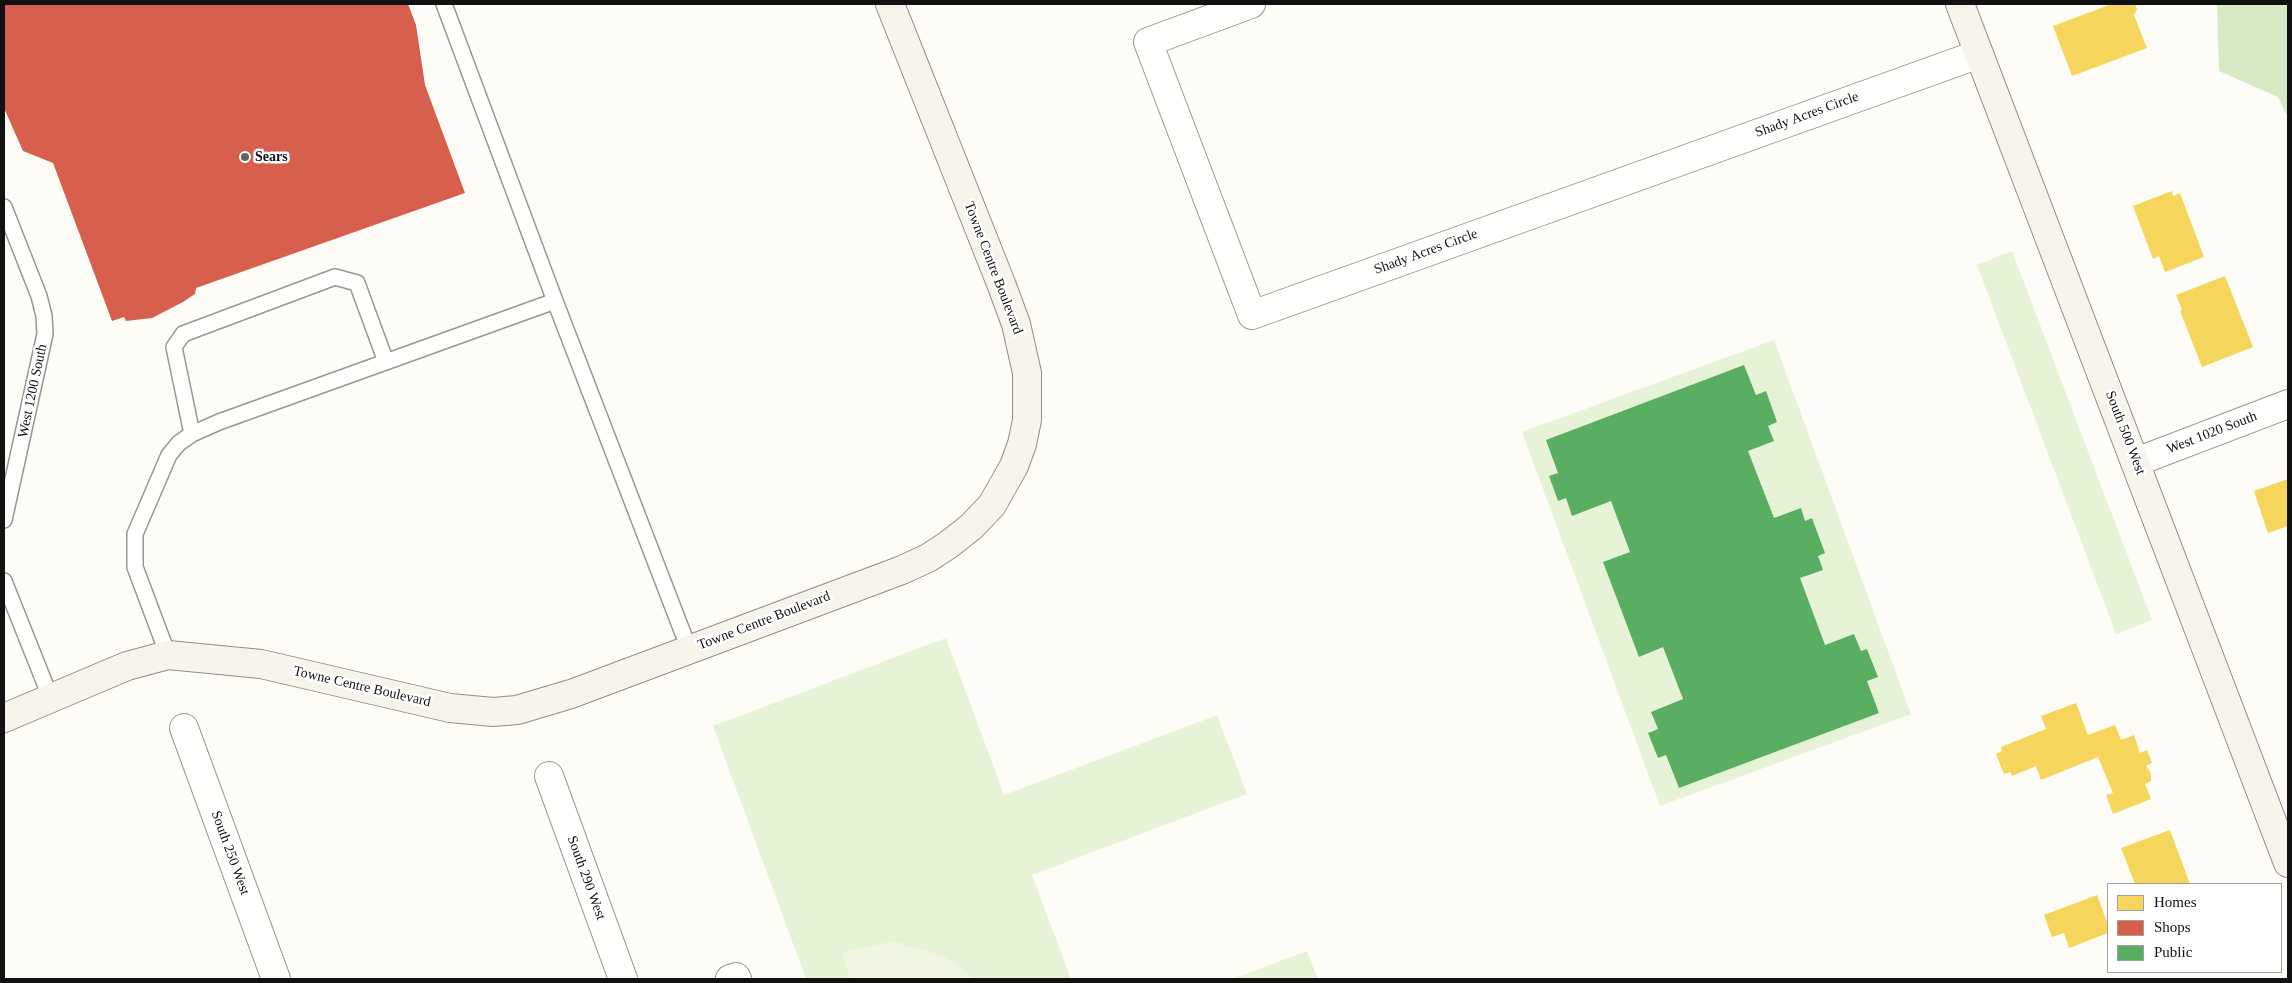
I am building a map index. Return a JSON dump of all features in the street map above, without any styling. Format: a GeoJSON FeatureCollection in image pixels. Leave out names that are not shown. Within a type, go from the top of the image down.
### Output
{"type":"FeatureCollection","features":[{"type":"Feature","properties":{"kind":"street","name":"Towne Centre Boulevard"},"geometry":{"type":"LineString","coordinates":[[4,718],[127,666],[168,655],[261,664],[450,708],[493,712],[517,710],[544,704],[902,570],[928,558],[971,527],[992,505],[1014,466],[1022,444],[1027,420],[1028,381],[1016,324],[890,4]]}},
{"type":"Feature","properties":{"kind":"street","name":"Shady Acres Circle"},"geometry":{"type":"LineString","coordinates":[[1251,4],[1148,42],[1252,315],[1979,54]]}},
{"type":"Feature","properties":{"kind":"street","name":"South 500 West"},"geometry":{"type":"LineString","coordinates":[[1960,4],[2286,850]]}},
{"type":"Feature","properties":{"kind":"street","name":"West 1020 South"},"geometry":{"type":"LineString","coordinates":[[2136,462],[2288,404]]}},
{"type":"Feature","properties":{"kind":"street","name":"South 250 West"},"geometry":{"type":"LineString","coordinates":[[184,728],[276,979]]}},
{"type":"Feature","properties":{"kind":"street","name":"South 290 West"},"geometry":{"type":"LineString","coordinates":[[548,776],[623,979]]}},
{"type":"Feature","properties":{"kind":"lane"},"geometry":{"type":"LineString","coordinates":[[444,4],[555,301],[689,650]]}},
{"type":"Feature","properties":{"kind":"lane","name":"West 1200 South"},"geometry":{"type":"LineString","coordinates":[[4,207],[39,296],[44,316],[45,334],[4,520]]}},
{"type":"Feature","properties":{"kind":"lane"},"geometry":{"type":"LineString","coordinates":[[192,434],[174,347],[183,334],[317,283],[335,277],[357,283],[386,362]]}},
{"type":"Feature","properties":{"kind":"lane"},"geometry":{"type":"LineString","coordinates":[[168,655],[135,567],[135,534],[169,456],[179,444],[192,434],[555,301]]}},
{"type":"Feature","properties":{"kind":"lane"},"geometry":{"type":"LineString","coordinates":[[4,581],[51,698]]}},
{"type":"Feature","properties":{"kind":"green space"},"geometry":{"type":"Polygon","coordinates":[[[2217,4],[2288,4],[2288,118],[2278,97],[2219,71],[2217,4]]]}},
{"type":"Feature","properties":{"kind":"green space"},"geometry":{"type":"Polygon","coordinates":[[[2012,251],[2152,620],[2116,634],[1977,265],[2012,251]]]}},
{"type":"Feature","properties":{"kind":"green space"},"geometry":{"type":"Polygon","coordinates":[[[1774,340],[1911,714],[1660,806],[1522,432],[1774,340]]]}},
{"type":"Feature","properties":{"kind":"green space"},"geometry":{"type":"Polygon","coordinates":[[[946,638],[1004,795],[1217,715],[1247,794],[1032,875],[1071,979],[806,979],[713,726],[946,638]]]}},
{"type":"Feature","properties":{"kind":"green space"},"geometry":{"type":"Polygon","coordinates":[[[894,941],[945,957],[976,979],[851,979],[841,953],[894,941]]]}},
{"type":"Feature","properties":{"kind":"green space"},"geometry":{"type":"Polygon","coordinates":[[[1307,951],[1318,979],[1232,979],[1307,951]]]}},
{"type":"Feature","properties":{"kind":"building: Homes"},"geometry":{"type":"Polygon","coordinates":[[[2112,4],[2135,4],[2137,9],[2134,15],[2147,48],[2072,76],[2053,26],[2112,4]]]}},
{"type":"Feature","properties":{"kind":"building: Homes"},"geometry":{"type":"Polygon","coordinates":[[[2172,191],[2173,196],[2180,193],[2204,257],[2165,272],[2159,256],[2153,259],[2133,206],[2172,191]]]}},
{"type":"Feature","properties":{"kind":"building: Homes"},"geometry":{"type":"Polygon","coordinates":[[[2225,276],[2253,347],[2202,367],[2180,311],[2182,310],[2176,295],[2225,276]]]}},
{"type":"Feature","properties":{"kind":"building: Homes"},"geometry":{"type":"Polygon","coordinates":[[[2288,479],[2288,526],[2268,533],[2254,491],[2288,479]]]}},
{"type":"Feature","properties":{"kind":"building: Homes"},"geometry":{"type":"Polygon","coordinates":[[[2076,703],[2088,735],[2115,725],[2121,740],[2134,735],[2140,753],[2147,750],[2152,763],[2146,766],[2151,774],[2151,781],[2145,784],[2151,799],[2113,814],[2106,795],[2113,793],[2098,757],[2041,780],[2036,766],[2012,776],[2010,772],[2004,774],[1996,754],[2002,751],[2001,747],[2046,729],[2041,716],[2076,703]]]}},
{"type":"Feature","properties":{"kind":"building: Homes"},"geometry":{"type":"Polygon","coordinates":[[[2170,830],[2190,883],[2135,883],[2121,848],[2170,830]]]}},
{"type":"Feature","properties":{"kind":"building: Homes"},"geometry":{"type":"Polygon","coordinates":[[[2097,895],[2107,922],[2107,933],[2069,948],[2064,933],[2052,937],[2044,915],[2097,895]]]}},
{"type":"Feature","properties":{"kind":"building: Shops","name":"Sears"},"geometry":{"type":"Polygon","coordinates":[[[4,4],[408,4],[416,25],[425,85],[465,193],[196,288],[195,294],[152,318],[126,321],[124,317],[112,321],[53,163],[23,151],[4,108],[4,4]]]}},
{"type":"Feature","properties":{"kind":"building: Public"},"geometry":{"type":"Polygon","coordinates":[[[1744,365],[1756,395],[1766,391],[1777,422],[1768,426],[1774,441],[1748,451],[1774,518],[1801,508],[1805,521],[1812,518],[1825,553],[1818,556],[1823,570],[1800,578],[1825,645],[1854,634],[1861,651],[1867,649],[1878,677],[1867,681],[1879,713],[1679,788],[1666,755],[1658,758],[1648,733],[1658,729],[1651,712],[1683,699],[1663,647],[1639,657],[1603,562],[1630,552],[1611,501],[1572,516],[1566,498],[1558,501],[1549,476],[1558,473],[1546,440],[1744,365]]]}},
{"type":"Feature","properties":{"kind":"place","name":"Sears"},"geometry":{"type":"Point","coordinates":[245,157]}}]}
